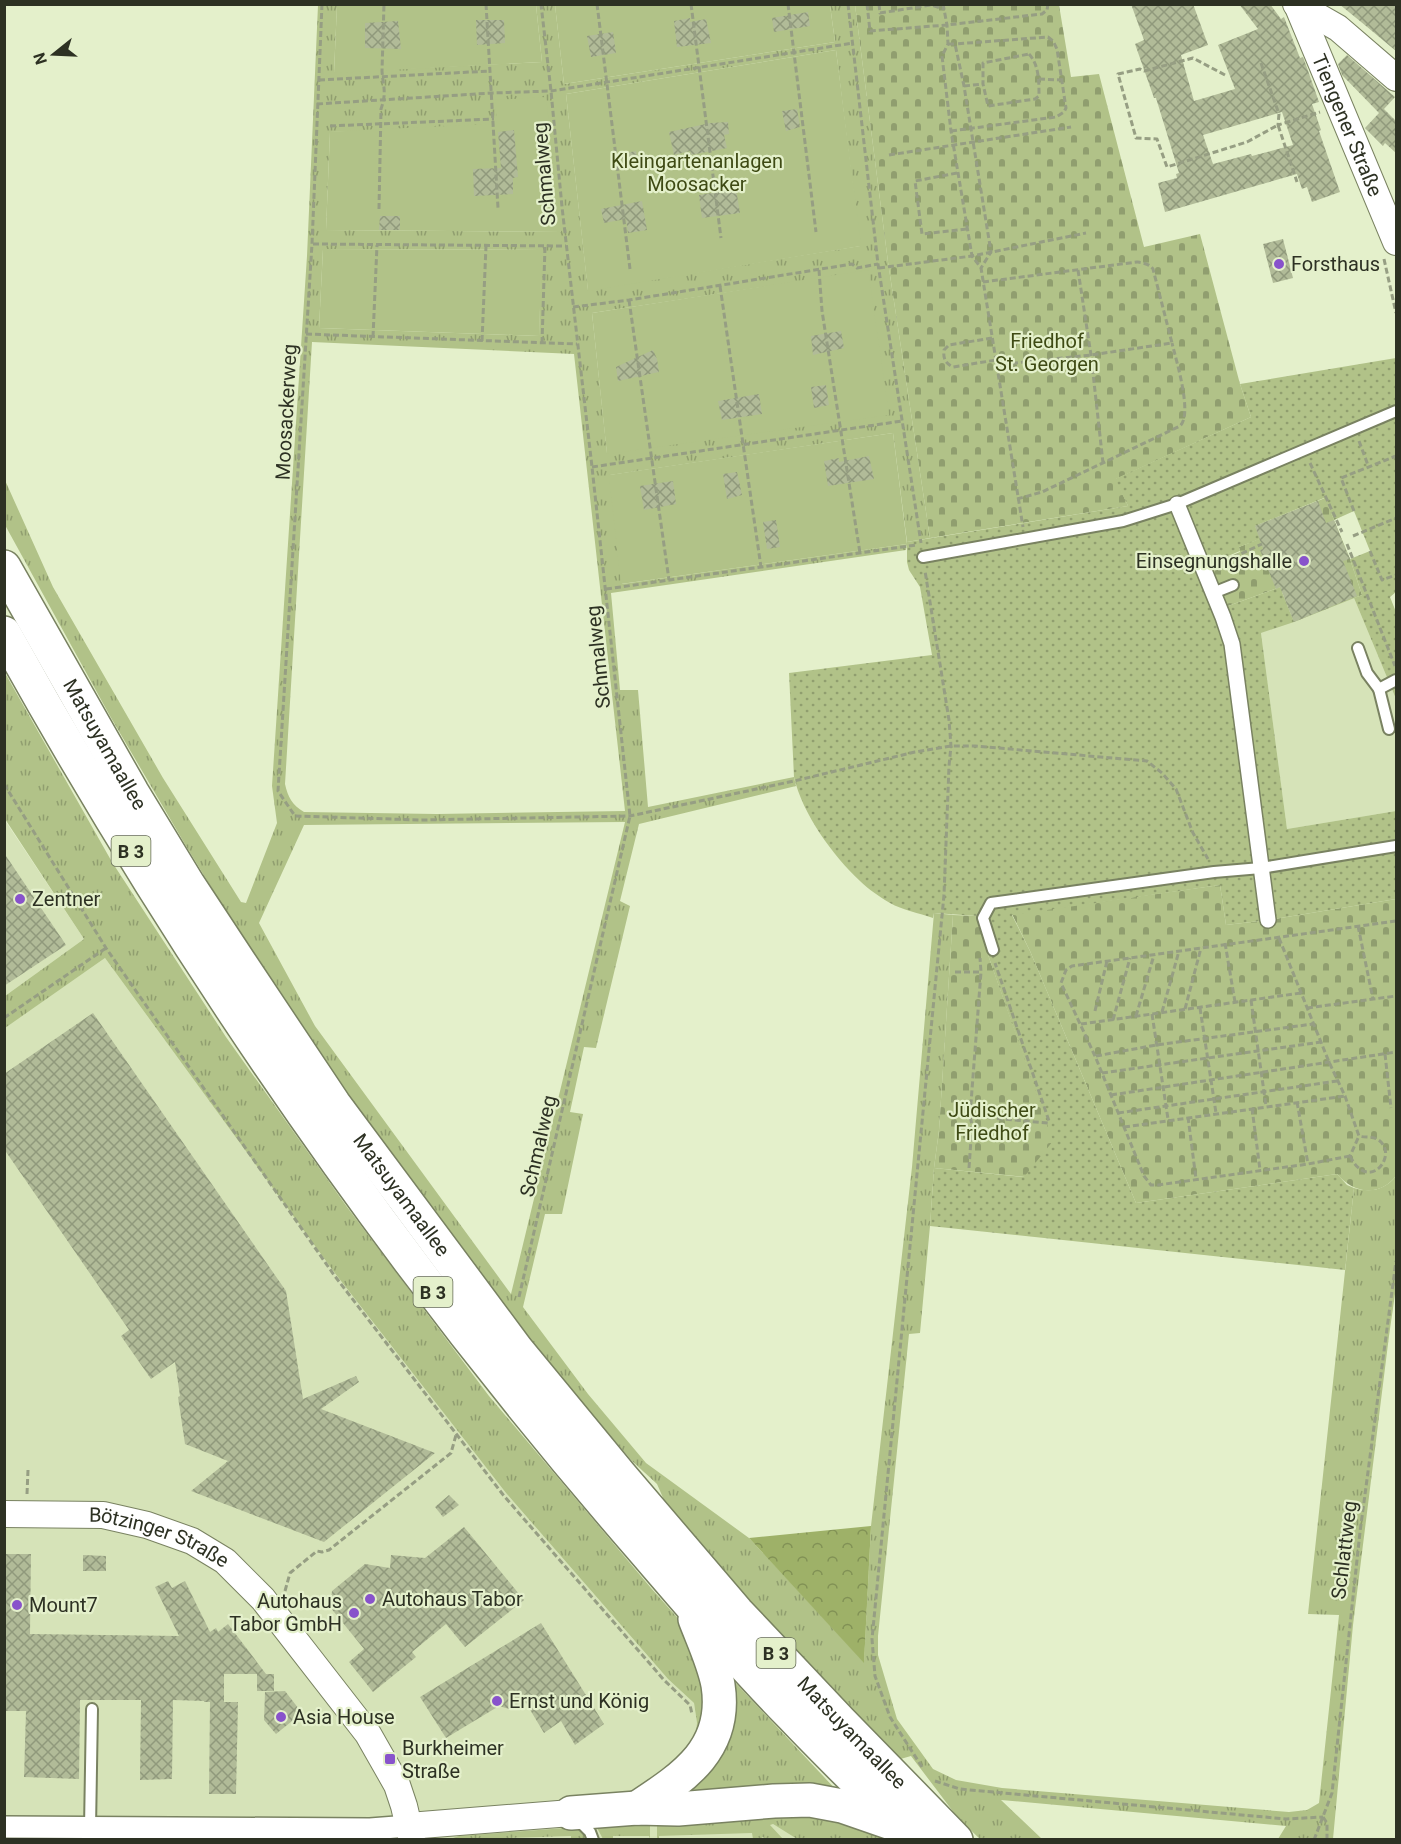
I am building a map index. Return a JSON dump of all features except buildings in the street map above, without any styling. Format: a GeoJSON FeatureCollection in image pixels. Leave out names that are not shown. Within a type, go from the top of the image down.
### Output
{"type":"FeatureCollection","features":[{"type":"Feature","properties":{"kind":"highway","name":"Matsuyamaallee"},"geometry":{"type":"LineString","coordinates":[[4,567],[104,744],[201,904],[334,1104],[510,1340],[620,1475],[738,1612],[840,1721],[956,1839]]}},
{"type":"Feature","properties":{"kind":"highway","name":"Matsuyamaallee"},"geometry":{"type":"LineString","coordinates":[[4,633],[98,797],[167,909],[268,1062],[416,1269],[494,1371],[610,1513],[789,1713],[910,1834]]}},
{"type":"Feature","properties":{"kind":"highway"},"geometry":{"type":"LineString","coordinates":[[637,1808],[670,1787],[691,1769],[705,1751],[715,1728],[719,1706],[718,1684],[689,1603]]}},
{"type":"Feature","properties":{"kind":"highway"},"geometry":{"type":"LineString","coordinates":[[571,1813],[637,1808],[678,1809],[810,1800],[842,1806],[910,1834]]}},
{"type":"Feature","properties":{"kind":"street"},"geometry":{"type":"LineString","coordinates":[[1297,5],[1338,28],[1396,78]]}},
{"type":"Feature","properties":{"kind":"street","name":"Tiengener Straße"},"geometry":{"type":"LineString","coordinates":[[1297,5],[1340,106],[1390,248]]}},
{"type":"Feature","properties":{"kind":"street"},"geometry":{"type":"LineString","coordinates":[[1177,504],[1232,644],[1268,920]]}},
{"type":"Feature","properties":{"kind":"street","name":"Bötzinger Straße"},"geometry":{"type":"LineString","coordinates":[[4,1514],[103,1515],[147,1525],[192,1541],[225,1560],[263,1599],[368,1734],[397,1785],[410,1833]]}},
{"type":"Feature","properties":{"kind":"street"},"geometry":{"type":"LineString","coordinates":[[4,1827],[370,1829],[410,1833],[571,1813]]}},
{"type":"Feature","properties":{"kind":"lane"},"geometry":{"type":"LineString","coordinates":[[923,557],[1123,521],[1177,504],[1396,411]]}},
{"type":"Feature","properties":{"kind":"lane"},"geometry":{"type":"LineString","coordinates":[[1213,593],[1233,585]]}},
{"type":"Feature","properties":{"kind":"lane"},"geometry":{"type":"LineString","coordinates":[[1358,648],[1367,673],[1378,689],[1389,729]]}},
{"type":"Feature","properties":{"kind":"lane"},"geometry":{"type":"LineString","coordinates":[[1378,689],[1396,680]]}},
{"type":"Feature","properties":{"kind":"lane"},"geometry":{"type":"LineString","coordinates":[[992,951],[983,918],[991,903],[1214,872],[1260,868],[1396,846]]}},
{"type":"Feature","properties":{"kind":"lane"},"geometry":{"type":"LineString","coordinates":[[90,1828],[92,1709]]}},
{"type":"Feature","properties":{"kind":"lane"},"geometry":{"type":"LineString","coordinates":[[571,1813],[590,1832],[593,1839]]}},
{"type":"Feature","properties":{"kind":"path","name":"Moosackerweg"},"geometry":{"type":"LineString","coordinates":[[322,4],[312,244],[278,791],[295,816],[421,820],[630,816]]}},
{"type":"Feature","properties":{"kind":"path"},"geometry":{"type":"LineString","coordinates":[[379,208],[380,124],[385,79],[383,77],[384,4]]}},
{"type":"Feature","properties":{"kind":"path"},"geometry":{"type":"LineString","coordinates":[[486,4],[498,208]]}},
{"type":"Feature","properties":{"kind":"path","name":"Schmalweg"},"geometry":{"type":"LineString","coordinates":[[519,1297],[630,816],[541,4]]}},
{"type":"Feature","properties":{"kind":"path"},"geometry":{"type":"LineString","coordinates":[[597,4],[630,269]]}},
{"type":"Feature","properties":{"kind":"path"},"geometry":{"type":"LineString","coordinates":[[692,4],[721,238]]}},
{"type":"Feature","properties":{"kind":"path"},"geometry":{"type":"LineString","coordinates":[[788,4],[816,232]]}},
{"type":"Feature","properties":{"kind":"path"},"geometry":{"type":"LineString","coordinates":[[848,4],[878,266],[945,690],[951,746],[944,895],[872,1639],[875,1676],[890,1717],[924,1769]]}},
{"type":"Feature","properties":{"kind":"path"},"geometry":{"type":"LineString","coordinates":[[867,4],[870,31],[1042,14],[1047,10],[1048,4]]}},
{"type":"Feature","properties":{"kind":"path"},"geometry":{"type":"LineString","coordinates":[[879,4],[880,13],[931,5],[944,7],[948,44],[942,56],[951,131],[972,256],[981,268],[1022,522]]}},
{"type":"Feature","properties":{"kind":"path"},"geometry":{"type":"LineString","coordinates":[[948,44],[1048,37],[1057,49],[1066,108],[1056,117],[951,131]]}},
{"type":"Feature","properties":{"kind":"path"},"geometry":{"type":"LineString","coordinates":[[317,104],[551,91],[853,43]]}},
{"type":"Feature","properties":{"kind":"path"},"geometry":{"type":"LineString","coordinates":[[955,44],[991,252],[981,268]]}},
{"type":"Feature","properties":{"kind":"path"},"geometry":{"type":"LineString","coordinates":[[1029,54],[1035,62],[1039,79],[1039,96],[1035,99],[988,106],[983,84],[982,64],[984,62],[1029,54]]}},
{"type":"Feature","properties":{"kind":"path"},"geometry":{"type":"LineString","coordinates":[[1225,75],[1193,58],[1144,71],[1140,69],[1118,74],[1136,138],[1157,139],[1167,167],[1247,142],[1278,125],[1340,106]]}},
{"type":"Feature","properties":{"kind":"path"},"geometry":{"type":"LineString","coordinates":[[1261,63],[1279,114],[1278,125],[1298,182]]}},
{"type":"Feature","properties":{"kind":"path"},"geometry":{"type":"LineString","coordinates":[[319,80],[490,71]]}},
{"type":"Feature","properties":{"kind":"path"},"geometry":{"type":"LineString","coordinates":[[1039,79],[1062,80]]}},
{"type":"Feature","properties":{"kind":"path"},"geometry":{"type":"LineString","coordinates":[[964,86],[983,84]]}},
{"type":"Feature","properties":{"kind":"path"},"geometry":{"type":"LineString","coordinates":[[330,126],[494,119]]}},
{"type":"Feature","properties":{"kind":"path"},"geometry":{"type":"LineString","coordinates":[[890,155],[1071,127]]}},
{"type":"Feature","properties":{"kind":"path"},"geometry":{"type":"LineString","coordinates":[[958,172],[915,181],[922,234],[967,229]]}},
{"type":"Feature","properties":{"kind":"path"},"geometry":{"type":"LineString","coordinates":[[573,307],[852,264],[858,268],[972,256],[1086,233]]}},
{"type":"Feature","properties":{"kind":"path"},"geometry":{"type":"LineString","coordinates":[[312,244],[566,246]]}},
{"type":"Feature","properties":{"kind":"path"},"geometry":{"type":"LineString","coordinates":[[373,337],[377,245]]}},
{"type":"Feature","properties":{"kind":"path"},"geometry":{"type":"LineString","coordinates":[[482,341],[486,246]]}},
{"type":"Feature","properties":{"kind":"path"},"geometry":{"type":"LineString","coordinates":[[542,344],[545,246]]}},
{"type":"Feature","properties":{"kind":"path"},"geometry":{"type":"LineString","coordinates":[[1390,248],[1396,313]]}},
{"type":"Feature","properties":{"kind":"path"},"geometry":{"type":"LineString","coordinates":[[983,282],[1137,262],[1151,266],[1183,388],[1186,415],[1185,422],[1180,426],[1042,492],[1017,499]]}},
{"type":"Feature","properties":{"kind":"path"},"geometry":{"type":"LineString","coordinates":[[819,270],[822,312],[860,553]]}},
{"type":"Feature","properties":{"kind":"path"},"geometry":{"type":"LineString","coordinates":[[1078,270],[1091,355],[1103,464]]}},
{"type":"Feature","properties":{"kind":"path"},"geometry":{"type":"LineString","coordinates":[[720,286],[761,567]]}},
{"type":"Feature","properties":{"kind":"path"},"geometry":{"type":"LineString","coordinates":[[629,300],[669,580]]}},
{"type":"Feature","properties":{"kind":"path"},"geometry":{"type":"LineString","coordinates":[[306,334],[578,344]]}},
{"type":"Feature","properties":{"kind":"path"},"geometry":{"type":"LineString","coordinates":[[992,338],[949,345],[944,350],[945,362],[954,367],[1091,355],[1172,343]]}},
{"type":"Feature","properties":{"kind":"path"},"geometry":{"type":"LineString","coordinates":[[592,467],[902,421]]}},
{"type":"Feature","properties":{"kind":"path"},"geometry":{"type":"LineString","coordinates":[[1355,429],[1369,468]]}},
{"type":"Feature","properties":{"kind":"path"},"geometry":{"type":"LineString","coordinates":[[1304,449],[1342,532]]}},
{"type":"Feature","properties":{"kind":"path"},"geometry":{"type":"LineString","coordinates":[[1354,511],[1341,478],[1396,456]]}},
{"type":"Feature","properties":{"kind":"path"},"geometry":{"type":"LineString","coordinates":[[1353,536],[1396,518]]}},
{"type":"Feature","properties":{"kind":"path"},"geometry":{"type":"LineString","coordinates":[[606,589],[921,544]]}},
{"type":"Feature","properties":{"kind":"path"},"geometry":{"type":"LineString","coordinates":[[1205,571],[1262,544]]}},
{"type":"Feature","properties":{"kind":"path"},"geometry":{"type":"LineString","coordinates":[[1347,544],[1396,671]]}},
{"type":"Feature","properties":{"kind":"path"},"geometry":{"type":"LineString","coordinates":[[1370,551],[1382,580],[1396,575]]}},
{"type":"Feature","properties":{"kind":"path"},"geometry":{"type":"LineString","coordinates":[[630,816],[795,781],[915,752],[951,746],[975,746],[1147,761],[1176,789],[1193,833],[1214,872]]}},
{"type":"Feature","properties":{"kind":"path"},"geometry":{"type":"LineString","coordinates":[[4,784],[106,948],[334,1275],[520,1513],[664,1680],[690,1705],[693,1722]]}},
{"type":"Feature","properties":{"kind":"path"},"geometry":{"type":"LineString","coordinates":[[1268,920],[1278,937],[1308,1008],[1359,1136],[1350,1156]]}},
{"type":"Feature","properties":{"kind":"path"},"geometry":{"type":"LineString","coordinates":[[1350,1156],[1308,1164],[1151,1185],[1143,1176],[1095,1056],[1061,983],[1066,970],[1072,966],[1396,921]]}},
{"type":"Feature","properties":{"kind":"path"},"geometry":{"type":"LineString","coordinates":[[1358,926],[1373,999]]}},
{"type":"Feature","properties":{"kind":"path"},"geometry":{"type":"LineString","coordinates":[[1225,943],[1235,1002]]}},
{"type":"Feature","properties":{"kind":"path"},"geometry":{"type":"LineString","coordinates":[[4,1018],[106,948]]}},
{"type":"Feature","properties":{"kind":"path"},"geometry":{"type":"LineString","coordinates":[[1185,1009],[1201,948]]}},
{"type":"Feature","properties":{"kind":"path"},"geometry":{"type":"LineString","coordinates":[[969,1168],[972,1125],[970,1116],[981,972],[980,955],[992,951],[1049,1121],[1048,1123],[970,1116]]}},
{"type":"Feature","properties":{"kind":"path"},"geometry":{"type":"LineString","coordinates":[[1162,1012],[1179,951]]}},
{"type":"Feature","properties":{"kind":"path"},"geometry":{"type":"LineString","coordinates":[[1136,1016],[1154,955]]}},
{"type":"Feature","properties":{"kind":"path"},"geometry":{"type":"LineString","coordinates":[[1113,1020],[1130,958]]}},
{"type":"Feature","properties":{"kind":"path"},"geometry":{"type":"LineString","coordinates":[[1095,1011],[1107,961]]}},
{"type":"Feature","properties":{"kind":"path"},"geometry":{"type":"LineString","coordinates":[[955,972],[981,972]]}},
{"type":"Feature","properties":{"kind":"path"},"geometry":{"type":"LineString","coordinates":[[1081,1024],[1301,993]]}},
{"type":"Feature","properties":{"kind":"path"},"geometry":{"type":"LineString","coordinates":[[1308,1008],[1396,996]]}},
{"type":"Feature","properties":{"kind":"path"},"geometry":{"type":"LineString","coordinates":[[1251,1000],[1266,1106]]}},
{"type":"Feature","properties":{"kind":"path"},"geometry":{"type":"LineString","coordinates":[[1200,1007],[1216,1113]]}},
{"type":"Feature","properties":{"kind":"path"},"geometry":{"type":"LineString","coordinates":[[1152,1014],[1168,1119]]}},
{"type":"Feature","properties":{"kind":"path"},"geometry":{"type":"LineString","coordinates":[[1095,1056],[1156,1045],[1313,1024]]}},
{"type":"Feature","properties":{"kind":"path"},"geometry":{"type":"LineString","coordinates":[[1102,1074],[1321,1042]]}},
{"type":"Feature","properties":{"kind":"path"},"geometry":{"type":"LineString","coordinates":[[1111,1095],[1396,1052]]}},
{"type":"Feature","properties":{"kind":"path"},"geometry":{"type":"LineString","coordinates":[[1384,1054],[1391,1108]]}},
{"type":"Feature","properties":{"kind":"path"},"geometry":{"type":"LineString","coordinates":[[1118,1113],[1337,1081]]}},
{"type":"Feature","properties":{"kind":"path"},"geometry":{"type":"LineString","coordinates":[[1123,1127],[1345,1096]]}},
{"type":"Feature","properties":{"kind":"path"},"geometry":{"type":"LineString","coordinates":[[1297,1102],[1308,1164]]}},
{"type":"Feature","properties":{"kind":"path"},"geometry":{"type":"LineString","coordinates":[[1252,1108],[1260,1170]]}},
{"type":"Feature","properties":{"kind":"path"},"geometry":{"type":"LineString","coordinates":[[1188,1117],[1196,1179]]}},
{"type":"Feature","properties":{"kind":"path"},"geometry":{"type":"LineString","coordinates":[[1350,1156],[1358,1168],[1368,1172],[1378,1170],[1385,1162],[1386,1151],[1380,1142],[1374,1138],[1359,1136]]}},
{"type":"Feature","properties":{"kind":"path","name":"Schlattweg"},"geometry":{"type":"LineString","coordinates":[[1314,1839],[1332,1793],[1360,1532],[1396,1261]]}},
{"type":"Feature","properties":{"kind":"path"},"geometry":{"type":"LineString","coordinates":[[284,1596],[290,1573],[317,1551],[329,1550],[451,1453],[456,1434]]}},
{"type":"Feature","properties":{"kind":"path"},"geometry":{"type":"LineString","coordinates":[[27,1496],[28,1470]]}},
{"type":"Feature","properties":{"kind":"path"},"geometry":{"type":"LineString","coordinates":[[931,1776],[937,1782],[960,1790],[1286,1819],[1323,1816],[1327,1823],[1327,1839]]}},
{"type":"Feature","properties":{"kind":"shaded area"},"geometry":{"type":"Polygon","coordinates":[[[1354,598],[1396,699],[1396,811],[1287,829],[1261,633],[1354,598]]]}},
{"type":"Feature","properties":{"kind":"shaded area"},"geometry":{"type":"Polygon","coordinates":[[[4,819],[84,939],[5,996],[4,996],[4,819]]]}},
{"type":"Feature","properties":{"kind":"shaded area"},"geometry":{"type":"Polygon","coordinates":[[[105,958],[334,1272],[506,1493],[668,1679],[694,1703],[697,1723],[685,1827],[773,1824],[797,1839],[5,1839],[4,1028],[105,958]]]}},
{"type":"Feature","properties":{"kind":"green space"},"geometry":{"type":"Polygon","coordinates":[[[318,5],[337,5],[334,72],[542,62],[536,5],[555,5],[564,84],[835,42],[830,5],[855,5],[888,262],[930,538],[907,542],[893,433],[610,475],[622,584],[907,544],[906,550],[611,593],[620,690],[638,690],[648,807],[794,777],[796,786],[639,824],[620,901],[630,906],[596,1048],[584,1047],[570,1112],[583,1114],[562,1214],[545,1214],[523,1307],[588,1394],[646,1463],[749,1538],[864,1662],[871,1526],[912,1167],[934,913],[953,915],[939,1130],[920,1333],[909,1334],[878,1636],[878,1655],[897,1719],[933,1769],[956,1780],[1002,1788],[1289,1812],[1307,1810],[1319,1803],[1339,1615],[1308,1614],[1354,1188],[1377,1189],[1392,1181],[1396,1176],[1396,1287],[1353,1625],[1333,1839],[1278,1839],[1286,1826],[1001,1800],[1042,1839],[980,1839],[958,1818],[911,1756],[897,1760],[674,1523],[657,1484],[632,1461],[524,1335],[417,1194],[274,990],[110,716],[5,525],[4,478],[53,587],[163,778],[241,902],[246,903],[277,823],[272,786],[307,256],[318,5]],[[836,50],[566,94],[588,290],[860,246],[836,50]],[[497,125],[330,132],[326,230],[561,232],[497,125]],[[323,249],[319,328],[539,336],[541,250],[323,249]],[[868,271],[592,313],[607,453],[868,271]],[[312,342],[285,784],[289,797],[304,812],[437,814],[625,811],[574,354],[312,342]],[[625,822],[304,825],[259,923],[315,1026],[511,1294],[625,822]]]}},
{"type":"Feature","properties":{"kind":"green space"},"geometry":{"type":"Polygon","coordinates":[[[337,5],[536,5],[542,62],[334,73],[337,5]]]}},
{"type":"Feature","properties":{"kind":"green space"},"geometry":{"type":"Polygon","coordinates":[[[555,5],[830,5],[835,42],[564,84],[555,5]]]}},
{"type":"Feature","properties":{"kind":"green space","name":"Friedhof St. Georgen"},"geometry":{"type":"Polygon","coordinates":[[[855,5],[1059,5],[1071,77],[1099,74],[1144,247],[1200,234],[1251,417],[1116,479],[1128,506],[930,538],[888,262],[855,5]]]}},
{"type":"Feature","properties":{"kind":"green space","name":"Kleingartenanlagen Moosacker"},"geometry":{"type":"Polygon","coordinates":[[[836,50],[861,246],[588,291],[566,94],[836,50]]]}},
{"type":"Feature","properties":{"kind":"green space","name":"Kleingartenanlagen Moosacker"},"geometry":{"type":"Polygon","coordinates":[[[546,97],[561,232],[326,230],[330,132],[497,125],[495,100],[546,97]]]}},
{"type":"Feature","properties":{"kind":"green space"},"geometry":{"type":"Polygon","coordinates":[[[323,249],[542,250],[539,336],[319,328],[323,249]]]}},
{"type":"Feature","properties":{"kind":"green space"},"geometry":{"type":"Polygon","coordinates":[[[868,270],[889,415],[607,454],[592,313],[868,270]]]}},
{"type":"Feature","properties":{"kind":"green space"},"geometry":{"type":"Polygon","coordinates":[[[1396,358],[1396,592],[1390,597],[1396,612],[1396,699],[1354,598],[1362,595],[1350,559],[1370,551],[1354,511],[1334,520],[1324,498],[1255,526],[1260,539],[1239,547],[1240,551],[1195,570],[1217,620],[1230,614],[1228,606],[1283,586],[1282,592],[1294,622],[1261,633],[1287,829],[1396,811],[1396,899],[1226,925],[1220,885],[1012,915],[1030,951],[1136,1203],[1337,1174],[1347,1185],[1354,1188],[1345,1270],[930,1226],[934,1168],[1024,1177],[1053,1141],[987,952],[977,916],[934,913],[933,918],[905,910],[878,896],[839,859],[811,819],[794,777],[789,673],[932,655],[920,587],[909,570],[907,562],[907,542],[1128,506],[1115,479],[1251,417],[1240,384],[1396,358]]]}},
{"type":"Feature","properties":{"kind":"green space"},"geometry":{"type":"Polygon","coordinates":[[[893,433],[907,544],[621,584],[609,475],[893,433]]]}},
{"type":"Feature","properties":{"kind":"green space","name":"Einsegnungshalle"},"geometry":{"type":"Polygon","coordinates":[[[1325,498],[1362,595],[1294,622],[1282,591],[1283,586],[1228,606],[1231,614],[1217,620],[1195,570],[1240,552],[1239,547],[1259,539],[1255,526],[1325,498]]]}},
{"type":"Feature","properties":{"kind":"green space"},"geometry":{"type":"Polygon","coordinates":[[[5,673],[112,862],[226,1037],[347,1207],[489,1396],[651,1588],[730,1677],[840,1794],[887,1839],[797,1839],[773,1824],[770,1825],[783,1839],[763,1837],[753,1839],[752,1833],[659,1836],[657,1839],[657,1826],[684,1824],[697,1723],[694,1703],[668,1679],[506,1493],[334,1272],[105,958],[5,1028],[5,996],[84,939],[5,819],[5,673]]]}},
{"type":"Feature","properties":{"kind":"green space"},"geometry":{"type":"Polygon","coordinates":[[[1220,885],[1226,925],[1396,899],[1396,1176],[1382,1187],[1374,1190],[1359,1189],[1351,1186],[1337,1174],[1136,1203],[1030,951],[1012,914],[1220,885]]]}},
{"type":"Feature","properties":{"kind":"green space","name":"Jüdischer Friedhof"},"geometry":{"type":"Polygon","coordinates":[[[953,915],[977,916],[987,952],[1054,1141],[1025,1177],[934,1168],[939,1130],[953,915]]]}},
{"type":"Feature","properties":{"kind":"green space"},"geometry":{"type":"Polygon","coordinates":[[[871,1526],[864,1663],[749,1538],[871,1526]]]}},
{"type":"Feature","properties":{"kind":"green space"},"geometry":{"type":"Polygon","coordinates":[[[650,1824],[650,1839],[649,1836],[613,1836],[613,1839],[603,1839],[596,1826],[650,1824]]]}},
{"type":"Feature","properties":{"kind":"green space"},"geometry":{"type":"Polygon","coordinates":[[[579,1827],[588,1839],[571,1839],[571,1836],[447,1840],[459,1836],[579,1827]]]}},
{"type":"Feature","properties":{"kind":"place","name":"Forsthaus"},"geometry":{"type":"Point","coordinates":[1279,264]}},
{"type":"Feature","properties":{"kind":"place","name":"Einsegnungshalle"},"geometry":{"type":"Point","coordinates":[1304,561]}},
{"type":"Feature","properties":{"kind":"place","name":"Zentner"},"geometry":{"type":"Point","coordinates":[20,899]}},
{"type":"Feature","properties":{"kind":"place","name":"Autohaus Tabor"},"geometry":{"type":"Point","coordinates":[370,1599]}},
{"type":"Feature","properties":{"kind":"place","name":"Mount7"},"geometry":{"type":"Point","coordinates":[17,1605]}},
{"type":"Feature","properties":{"kind":"place","name":"Autohaus Tabor GmbH"},"geometry":{"type":"Point","coordinates":[354,1613]}},
{"type":"Feature","properties":{"kind":"place","name":"Ernst und König"},"geometry":{"type":"Point","coordinates":[497,1701]}},
{"type":"Feature","properties":{"kind":"place","name":"Asia House"},"geometry":{"type":"Point","coordinates":[281,1717]}},
{"type":"Feature","properties":{"kind":"place","name":"Burkheimer Straße"},"geometry":{"type":"Point","coordinates":[390,1759]}}]}
